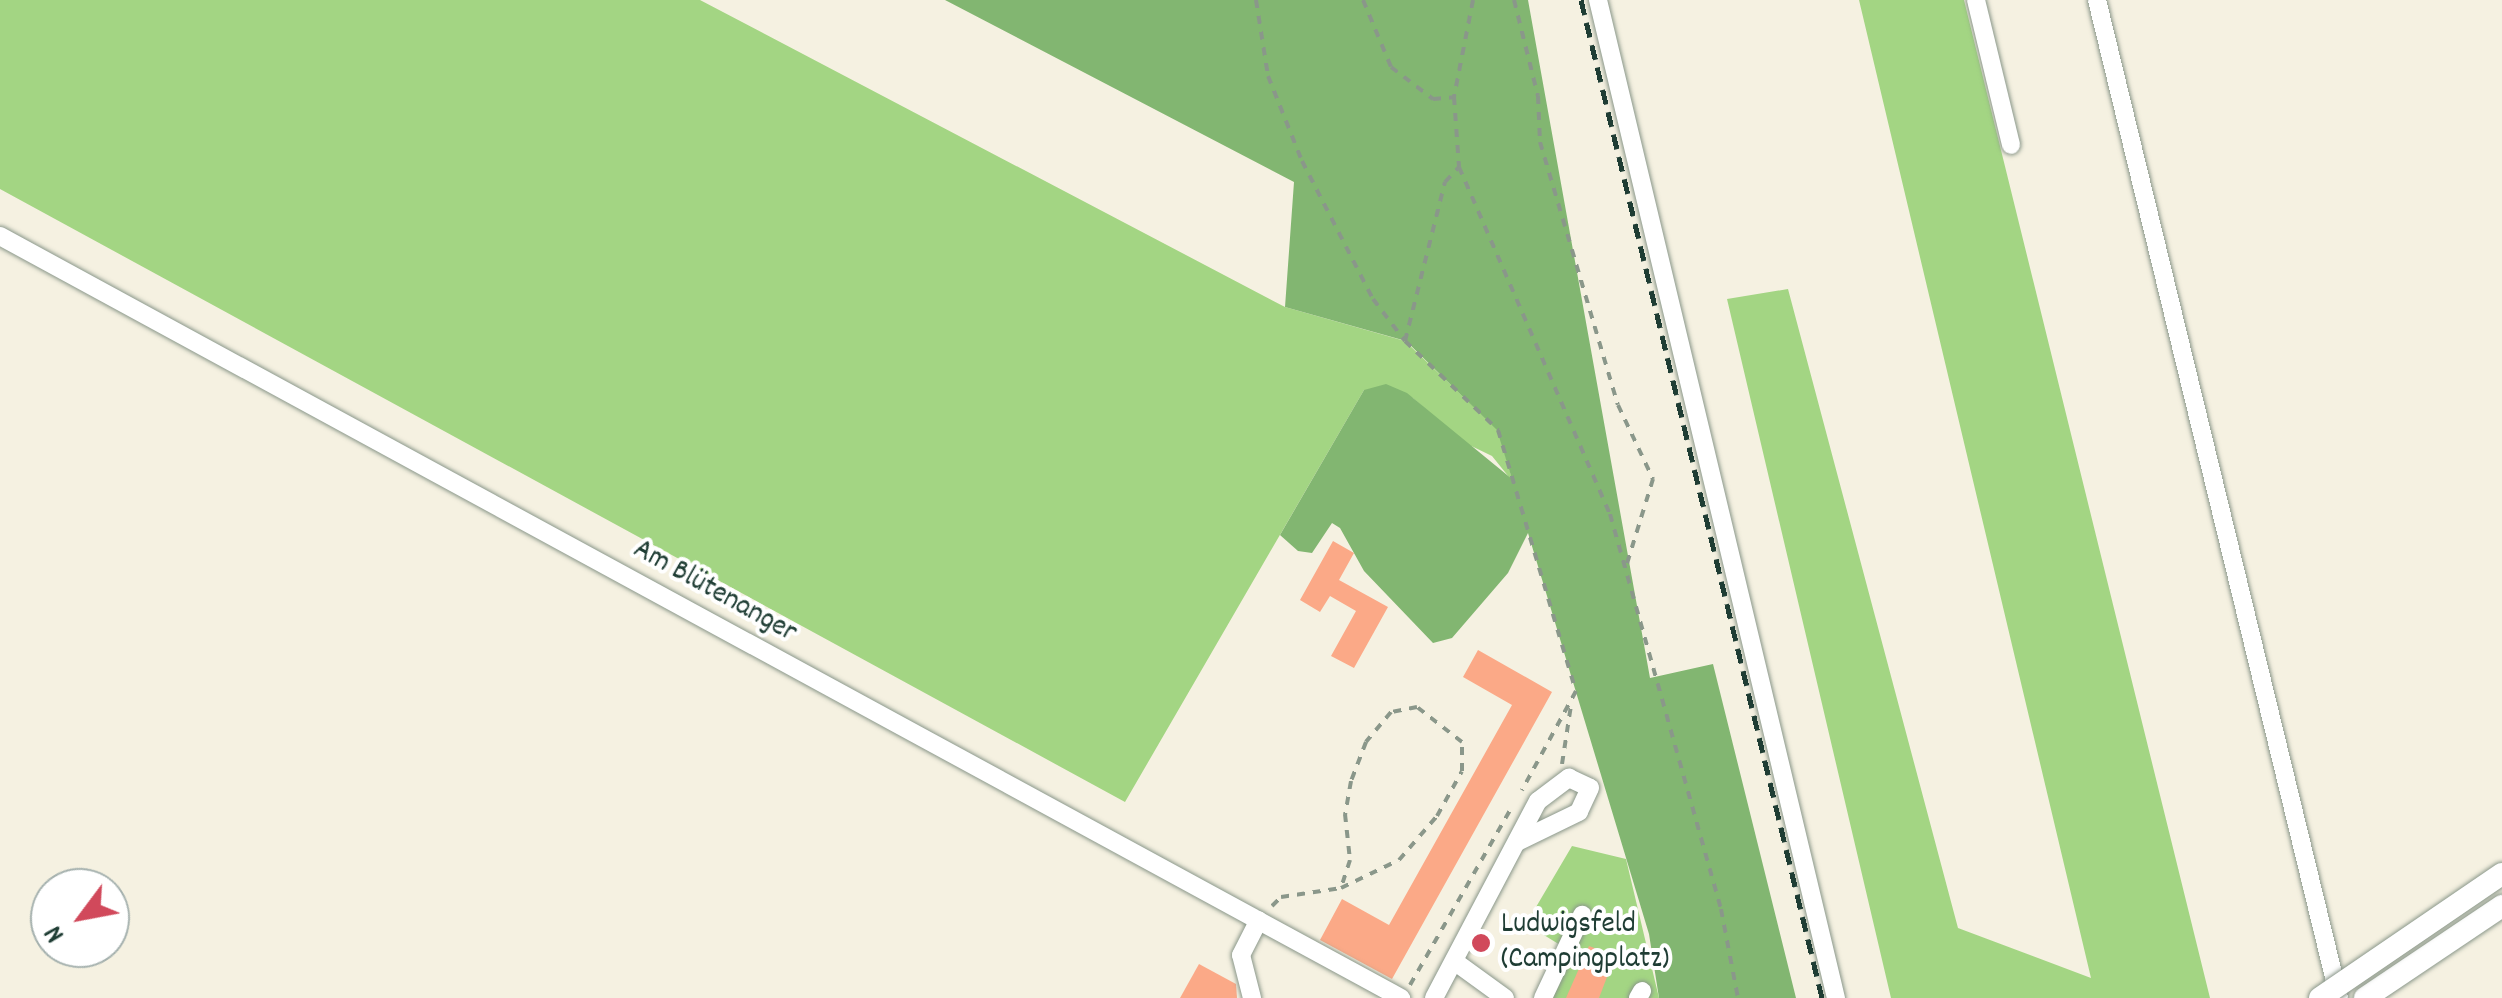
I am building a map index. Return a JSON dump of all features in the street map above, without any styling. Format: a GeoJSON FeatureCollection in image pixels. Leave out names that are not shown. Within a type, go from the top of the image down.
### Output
{"type":"FeatureCollection","features":[{"type":"Feature","properties":{"kind":"main road"},"geometry":{"type":"LineString","coordinates":[[2320,998],[2502,874]]}},
{"type":"Feature","properties":{"kind":"main road"},"geometry":{"type":"LineString","coordinates":[[2365,998],[2502,906]]}},
{"type":"Feature","properties":{"kind":"street"},"geometry":{"type":"LineString","coordinates":[[1598,0],[1836,998]]}},
{"type":"Feature","properties":{"kind":"street"},"geometry":{"type":"LineString","coordinates":[[1976,0],[2011,145]]}},
{"type":"Feature","properties":{"kind":"street"},"geometry":{"type":"LineString","coordinates":[[2097,0],[2339,998]]}},
{"type":"Feature","properties":{"kind":"street","name":"Am Blütenanger"},"geometry":{"type":"LineString","coordinates":[[0,236],[1402,998]]}},
{"type":"Feature","properties":{"kind":"street"},"geometry":{"type":"LineString","coordinates":[[1434,998],[1538,802],[1558,781],[1580,780],[1590,788],[1588,801],[1580,812],[1517,842]]}},
{"type":"Feature","properties":{"kind":"street"},"geometry":{"type":"LineString","coordinates":[[1543,998],[1582,915]]}},
{"type":"Feature","properties":{"kind":"street"},"geometry":{"type":"LineString","coordinates":[[1252,998],[1241,955],[1258,920]]}},
{"type":"Feature","properties":{"kind":"street"},"geometry":{"type":"LineString","coordinates":[[1454,961],[1505,998]]}},
{"type":"Feature","properties":{"kind":"path"},"geometry":{"type":"LineString","coordinates":[[1256,0],[1268,76],[1302,161],[1373,300],[1406,341],[1498,430],[1576,691],[1402,998]]}},
{"type":"Feature","properties":{"kind":"path"},"geometry":{"type":"LineString","coordinates":[[1362,0],[1391,67],[1433,99],[1454,97]]}},
{"type":"Feature","properties":{"kind":"path"},"geometry":{"type":"LineString","coordinates":[[1473,0],[1454,97],[1459,167],[1610,514],[1722,908],[1738,998]]}},
{"type":"Feature","properties":{"kind":"path"},"geometry":{"type":"LineString","coordinates":[[1514,0],[1538,96],[1540,142],[1618,405],[1654,478],[1625,572]]}},
{"type":"Feature","properties":{"kind":"path"},"geometry":{"type":"LineString","coordinates":[[1406,341],[1445,182],[1459,167]]}},
{"type":"Feature","properties":{"kind":"path"},"geometry":{"type":"LineString","coordinates":[[1558,781],[1572,729],[1571,705]]}},
{"type":"Feature","properties":{"kind":"path"},"geometry":{"type":"LineString","coordinates":[[1258,920],[1281,897],[1341,888],[1399,860],[1437,816],[1462,770],[1462,742],[1417,707],[1391,712],[1366,742],[1351,781],[1346,814],[1350,860],[1341,888]]}},
{"type":"Feature","properties":{"kind":"green space"},"geometry":{"type":"Polygon","coordinates":[[[0,0],[700,0],[1285,307],[1405,341],[1498,430],[1513,482],[1492,456],[1461,441],[1413,398],[1364,390],[1125,802],[0,189],[0,0]]]}},
{"type":"Feature","properties":{"kind":"green space"},"geometry":{"type":"Polygon","coordinates":[[[945,0],[1528,0],[1650,678],[1713,664],[1796,998],[1659,998],[1649,934],[1528,533],[1508,573],[1452,638],[1433,643],[1364,571],[1340,528],[1332,523],[1312,553],[1298,551],[1280,535],[1364,390],[1386,384],[1407,393],[1512,479],[1497,430],[1406,341],[1285,307],[1294,182],[945,0]]]}},
{"type":"Feature","properties":{"kind":"green space"},"geometry":{"type":"Polygon","coordinates":[[[1859,0],[1964,0],[2210,998],[1891,998],[1727,299],[1788,289],[1958,928],[2091,978],[1859,0]]]}},
{"type":"Feature","properties":{"kind":"green space"},"geometry":{"type":"Polygon","coordinates":[[[1572,846],[1626,859],[1659,998],[1536,998],[1565,948],[1526,924],[1572,846]]]}},
{"type":"Feature","properties":{"kind":"building"},"geometry":{"type":"Polygon","coordinates":[[[1333,541],[1354,553],[1339,580],[1388,607],[1354,668],[1331,656],[1356,611],[1330,596],[1320,612],[1300,600],[1333,541]]]}},
{"type":"Feature","properties":{"kind":"building"},"geometry":{"type":"Polygon","coordinates":[[[1478,650],[1552,692],[1392,979],[1320,940],[1342,899],[1389,925],[1512,705],[1463,677],[1478,650]]]}},
{"type":"Feature","properties":{"kind":"building"},"geometry":{"type":"Polygon","coordinates":[[[1589,946],[1615,956],[1599,998],[1566,998],[1589,946]]]}},
{"type":"Feature","properties":{"kind":"building"},"geometry":{"type":"Polygon","coordinates":[[[1199,964],[1236,984],[1237,998],[1180,998],[1199,964]]]}},
{"type":"Feature","properties":{"kind":"railway"},"geometry":{"type":"LineString","coordinates":[[1581,0],[1822,998]]}},
{"type":"Feature","properties":{"kind":"place","name":"Ludwigsfeld (Campingplatz)"},"geometry":{"type":"Point","coordinates":[1481,943]}}]}
